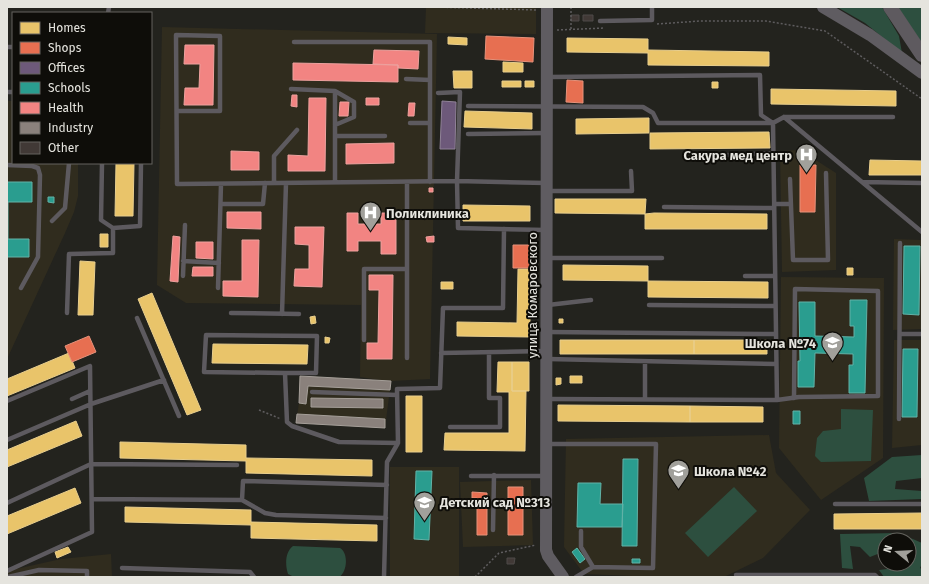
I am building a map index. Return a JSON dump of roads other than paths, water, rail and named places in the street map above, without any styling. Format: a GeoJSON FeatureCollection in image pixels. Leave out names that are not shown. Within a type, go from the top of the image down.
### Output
{"type":"FeatureCollection","features":[{"type":"Feature","properties":{"kind":"main road"},"geometry":{"type":"LineString","coordinates":[[890,7],[922,55]]}},
{"type":"Feature","properties":{"kind":"street"},"geometry":{"type":"LineString","coordinates":[[823,7],[870,35],[922,73]]}},
{"type":"Feature","properties":{"kind":"street","name":"улица Комаровского"},"geometry":{"type":"LineString","coordinates":[[545,8],[547,258],[546,550],[548,556],[563,577]]}},
{"type":"Feature","properties":{"kind":"lane"},"geometry":{"type":"LineString","coordinates":[[600,21],[652,20],[652,7]]}},
{"type":"Feature","properties":{"kind":"lane"},"geometry":{"type":"LineString","coordinates":[[177,110],[220,111],[220,36],[176,35],[177,184],[457,181],[632,191],[631,171]]}},
{"type":"Feature","properties":{"kind":"lane"},"geometry":{"type":"LineString","coordinates":[[294,42],[430,42],[430,182]]}},
{"type":"Feature","properties":{"kind":"lane"},"geometry":{"type":"LineString","coordinates":[[546,77],[760,75],[760,114],[773,123]]}},
{"type":"Feature","properties":{"kind":"lane"},"geometry":{"type":"LineString","coordinates":[[406,79],[430,80]]}},
{"type":"Feature","properties":{"kind":"lane"},"geometry":{"type":"LineString","coordinates":[[291,89],[335,91],[354,102],[354,117],[335,125]]}},
{"type":"Feature","properties":{"kind":"lane"},"geometry":{"type":"LineString","coordinates":[[335,91],[335,182]]}},
{"type":"Feature","properties":{"kind":"lane"},"geometry":{"type":"LineString","coordinates":[[438,93],[460,92],[457,181],[458,228],[546,230]]}},
{"type":"Feature","properties":{"kind":"lane"},"geometry":{"type":"LineString","coordinates":[[468,106],[643,108],[653,113],[658,123],[773,123],[784,117],[893,117]]}},
{"type":"Feature","properties":{"kind":"lane"},"geometry":{"type":"LineString","coordinates":[[784,117],[922,232]]}},
{"type":"Feature","properties":{"kind":"lane"},"geometry":{"type":"LineString","coordinates":[[410,123],[430,123]]}},
{"type":"Feature","properties":{"kind":"lane"},"geometry":{"type":"LineString","coordinates":[[773,123],[777,400]]}},
{"type":"Feature","properties":{"kind":"lane"},"geometry":{"type":"LineString","coordinates":[[274,183],[274,156],[297,130]]}},
{"type":"Feature","properties":{"kind":"lane"},"geometry":{"type":"LineString","coordinates":[[468,134],[546,133]]}},
{"type":"Feature","properties":{"kind":"lane"},"geometry":{"type":"LineString","coordinates":[[335,136],[385,136]]}},
{"type":"Feature","properties":{"kind":"lane"},"geometry":{"type":"LineString","coordinates":[[708,156],[773,153]]}},
{"type":"Feature","properties":{"kind":"lane"},"geometry":{"type":"LineString","coordinates":[[52,220],[65,208],[69,164]]}},
{"type":"Feature","properties":{"kind":"lane"},"geometry":{"type":"LineString","coordinates":[[102,164],[101,220],[113,228],[140,226],[141,164]]}},
{"type":"Feature","properties":{"kind":"lane"},"geometry":{"type":"LineString","coordinates":[[7,165],[32,166],[38,168],[40,175],[38,257],[21,288]]}},
{"type":"Feature","properties":{"kind":"lane"},"geometry":{"type":"LineString","coordinates":[[790,179],[792,260],[828,260],[826,173]]}},
{"type":"Feature","properties":{"kind":"lane"},"geometry":{"type":"LineString","coordinates":[[407,182],[407,358]]}},
{"type":"Feature","properties":{"kind":"lane"},"geometry":{"type":"LineString","coordinates":[[861,182],[922,184]]}},
{"type":"Feature","properties":{"kind":"lane"},"geometry":{"type":"LineString","coordinates":[[221,204],[264,204],[265,183]]}},
{"type":"Feature","properties":{"kind":"lane"},"geometry":{"type":"LineString","coordinates":[[282,314],[286,183]]}},
{"type":"Feature","properties":{"kind":"lane"},"geometry":{"type":"LineString","coordinates":[[218,288],[221,184]]}},
{"type":"Feature","properties":{"kind":"lane"},"geometry":{"type":"LineString","coordinates":[[664,207],[774,206],[791,204]]}},
{"type":"Feature","properties":{"kind":"lane"},"geometry":{"type":"LineString","coordinates":[[183,276],[184,225]]}},
{"type":"Feature","properties":{"kind":"lane"},"geometry":{"type":"LineString","coordinates":[[67,313],[69,254],[112,254],[113,228]]}},
{"type":"Feature","properties":{"kind":"lane"},"geometry":{"type":"LineString","coordinates":[[384,577],[387,462],[398,443],[397,389],[440,388],[443,308],[503,308],[504,229]]}},
{"type":"Feature","properties":{"kind":"lane"},"geometry":{"type":"LineString","coordinates":[[899,419],[900,243]]}},
{"type":"Feature","properties":{"kind":"lane"},"geometry":{"type":"LineString","coordinates":[[547,258],[662,258]]}},
{"type":"Feature","properties":{"kind":"lane"},"geometry":{"type":"LineString","coordinates":[[183,261],[219,263]]}},
{"type":"Feature","properties":{"kind":"lane"},"geometry":{"type":"LineString","coordinates":[[364,340],[364,269],[407,269]]}},
{"type":"Feature","properties":{"kind":"lane"},"geometry":{"type":"LineString","coordinates":[[745,276],[775,276]]}},
{"type":"Feature","properties":{"kind":"lane"},"geometry":{"type":"LineString","coordinates":[[546,399],[777,400],[794,398],[878,396],[878,291],[795,289],[794,398]]}},
{"type":"Feature","properties":{"kind":"lane"},"geometry":{"type":"LineString","coordinates":[[546,306],[591,300]]}},
{"type":"Feature","properties":{"kind":"lane"},"geometry":{"type":"LineString","coordinates":[[650,305],[775,306]]}},
{"type":"Feature","properties":{"kind":"lane"},"geometry":{"type":"LineString","coordinates":[[231,313],[299,314]]}},
{"type":"Feature","properties":{"kind":"lane"},"geometry":{"type":"LineString","coordinates":[[137,318],[180,416]]}},
{"type":"Feature","properties":{"kind":"lane"},"geometry":{"type":"LineString","coordinates":[[546,332],[776,334]]}},
{"type":"Feature","properties":{"kind":"lane"},"geometry":{"type":"LineString","coordinates":[[900,334],[922,334]]}},
{"type":"Feature","properties":{"kind":"lane"},"geometry":{"type":"LineString","coordinates":[[206,335],[316,336],[316,373],[285,373],[204,372],[206,335]]}},
{"type":"Feature","properties":{"kind":"lane"},"geometry":{"type":"LineString","coordinates":[[441,353],[546,355],[645,362],[776,364]]}},
{"type":"Feature","properties":{"kind":"lane"},"geometry":{"type":"LineString","coordinates":[[450,427],[500,427],[500,398],[489,398],[490,353]]}},
{"type":"Feature","properties":{"kind":"lane"},"geometry":{"type":"LineString","coordinates":[[645,362],[645,399]]}},
{"type":"Feature","properties":{"kind":"lane"},"geometry":{"type":"LineString","coordinates":[[7,401],[90,366],[92,532],[7,571]]}},
{"type":"Feature","properties":{"kind":"lane"},"geometry":{"type":"LineString","coordinates":[[285,373],[287,422],[292,426],[339,442],[398,443]]}},
{"type":"Feature","properties":{"kind":"lane"},"geometry":{"type":"LineString","coordinates":[[7,440],[90,404],[164,380]]}},
{"type":"Feature","properties":{"kind":"lane"},"geometry":{"type":"LineString","coordinates":[[72,399],[90,391]]}},
{"type":"Feature","properties":{"kind":"lane"},"geometry":{"type":"LineString","coordinates":[[312,392],[397,395]]}},
{"type":"Feature","properties":{"kind":"lane"},"geometry":{"type":"LineString","coordinates":[[546,444],[656,444],[653,568],[593,567],[576,577]]}},
{"type":"Feature","properties":{"kind":"lane"},"geometry":{"type":"LineString","coordinates":[[7,503],[91,464],[237,465]]}},
{"type":"Feature","properties":{"kind":"lane"},"geometry":{"type":"LineString","coordinates":[[493,530],[494,475]]}},
{"type":"Feature","properties":{"kind":"lane"},"geometry":{"type":"LineString","coordinates":[[471,476],[546,476]]}},
{"type":"Feature","properties":{"kind":"lane"},"geometry":{"type":"LineString","coordinates":[[242,500],[243,481],[387,485]]}},
{"type":"Feature","properties":{"kind":"lane"},"geometry":{"type":"LineString","coordinates":[[92,499],[242,500],[265,513],[276,515],[386,518]]}},
{"type":"Feature","properties":{"kind":"lane"},"geometry":{"type":"LineString","coordinates":[[835,504],[922,504]]}},
{"type":"Feature","properties":{"kind":"lane"},"geometry":{"type":"LineString","coordinates":[[581,531],[580,547],[593,567]]}},
{"type":"Feature","properties":{"kind":"lane"},"geometry":{"type":"LineString","coordinates":[[122,568],[250,572],[254,577]]}},
{"type":"Feature","properties":{"kind":"lane"},"geometry":{"type":"LineString","coordinates":[[7,577],[39,570],[87,571],[87,577]]}},
{"type":"Feature","properties":{"kind":"lane"},"geometry":{"type":"LineString","coordinates":[[736,575],[875,575],[877,577]]}},
{"type":"Feature","properties":{"kind":"place","name":"Сакура мед центр"},"geometry":{"type":"Point","coordinates":[807,174]}},
{"type":"Feature","properties":{"kind":"place","name":"Поликлиника"},"geometry":{"type":"Point","coordinates":[371,232]}},
{"type":"Feature","properties":{"kind":"place","name":"Школа №74"},"geometry":{"type":"Point","coordinates":[832,362]}},
{"type":"Feature","properties":{"kind":"place","name":"Школа №42"},"geometry":{"type":"Point","coordinates":[679,490]}},
{"type":"Feature","properties":{"kind":"place","name":"Детский сад №313"},"geometry":{"type":"Point","coordinates":[424,522]}}]}
